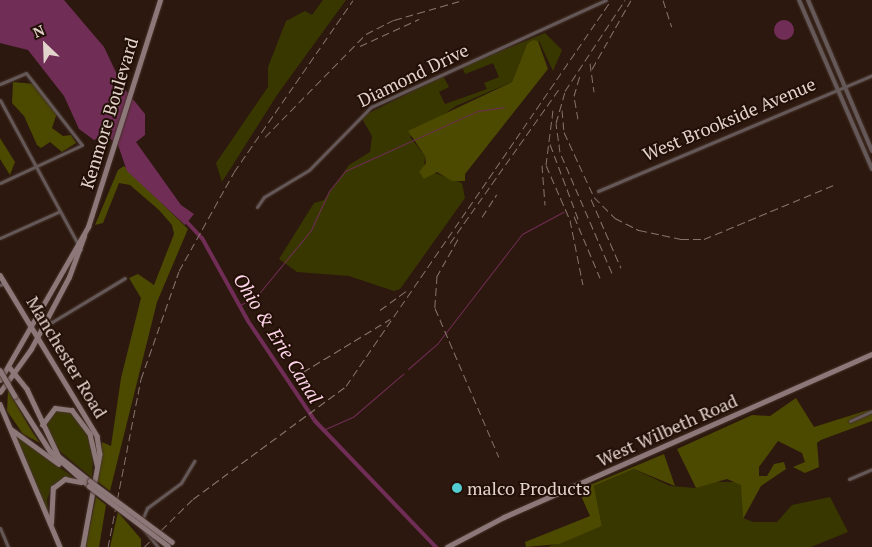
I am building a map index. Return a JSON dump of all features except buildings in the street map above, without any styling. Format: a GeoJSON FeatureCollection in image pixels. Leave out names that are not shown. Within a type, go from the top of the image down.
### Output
{"type":"FeatureCollection","features":[{"type":"Feature","properties":{"kind":"main road","name":"Kenmore Boulevard"},"geometry":{"type":"LineString","coordinates":[[0,392],[17,372],[38,336],[82,250],[85,234],[160,0]]}},
{"type":"Feature","properties":{"kind":"main road","name":"Kenmore Boulevard"},"geometry":{"type":"LineString","coordinates":[[0,380],[10,368],[33,328],[76,244],[85,234]]}},
{"type":"Feature","properties":{"kind":"main road","name":"Manchester Road"},"geometry":{"type":"LineString","coordinates":[[0,275],[2,284],[33,328],[92,423],[100,449],[95,487],[82,547]]}},
{"type":"Feature","properties":{"kind":"main road","name":"West Wilbeth Road"},"geometry":{"type":"LineString","coordinates":[[449,546],[872,354]]}},
{"type":"Feature","properties":{"kind":"main road"},"geometry":{"type":"LineString","coordinates":[[10,368],[17,372],[58,456]]}},
{"type":"Feature","properties":{"kind":"main road"},"geometry":{"type":"LineString","coordinates":[[0,370],[40,437],[66,469]]}},
{"type":"Feature","properties":{"kind":"main road"},"geometry":{"type":"LineString","coordinates":[[0,404],[60,547]]}},
{"type":"Feature","properties":{"kind":"main road"},"geometry":{"type":"LineString","coordinates":[[42,425],[57,408],[77,413],[90,434],[98,469]]}},
{"type":"Feature","properties":{"kind":"main road"},"geometry":{"type":"LineString","coordinates":[[10,428],[84,482]]}},
{"type":"Feature","properties":{"kind":"main road"},"geometry":{"type":"LineString","coordinates":[[40,437],[58,456],[90,484],[170,545],[176,547]]}},
{"type":"Feature","properties":{"kind":"main road"},"geometry":{"type":"LineString","coordinates":[[51,524],[53,488],[65,479],[90,484]]}},
{"type":"Feature","properties":{"kind":"street","name":"Diamond Drive"},"geometry":{"type":"LineString","coordinates":[[257,207],[264,197],[309,170],[371,107],[606,0]]}},
{"type":"Feature","properties":{"kind":"street"},"geometry":{"type":"LineString","coordinates":[[800,0],[872,169]]}},
{"type":"Feature","properties":{"kind":"street"},"geometry":{"type":"LineString","coordinates":[[808,0],[870,142],[872,151]]}},
{"type":"Feature","properties":{"kind":"street"},"geometry":{"type":"LineString","coordinates":[[0,84],[22,74],[46,94],[82,145],[0,183]]}},
{"type":"Feature","properties":{"kind":"street","name":"West Brookside Avenue"},"geometry":{"type":"LineString","coordinates":[[598,191],[872,75]]}},
{"type":"Feature","properties":{"kind":"street"},"geometry":{"type":"LineString","coordinates":[[0,100],[58,212],[76,244],[82,250]]}},
{"type":"Feature","properties":{"kind":"street"},"geometry":{"type":"LineString","coordinates":[[862,145],[870,142]]}},
{"type":"Feature","properties":{"kind":"street"},"geometry":{"type":"LineString","coordinates":[[0,238],[58,212]]}},
{"type":"Feature","properties":{"kind":"street"},"geometry":{"type":"LineString","coordinates":[[45,321],[52,322],[126,278]]}},
{"type":"Feature","properties":{"kind":"street"},"geometry":{"type":"LineString","coordinates":[[850,421],[872,412]]}},
{"type":"Feature","properties":{"kind":"street"},"geometry":{"type":"LineString","coordinates":[[158,547],[142,531],[143,515],[181,484],[194,461]]}},
{"type":"Feature","properties":{"kind":"street"},"geometry":{"type":"LineString","coordinates":[[849,479],[872,469]]}},
{"type":"Feature","properties":{"kind":"street"},"geometry":{"type":"LineString","coordinates":[[0,528],[8,547]]}},
{"type":"Feature","properties":{"kind":"shaded area"},"geometry":{"type":"Polygon","coordinates":[[[0,0],[64,0],[104,47],[123,87],[145,114],[145,135],[136,142],[181,205],[194,214],[185,225],[127,171],[118,145],[106,135],[94,140],[79,129],[64,96],[28,50],[0,43],[0,0]]]}},
{"type":"Feature","properties":{"kind":"shaded area"},"geometry":{"type":"Polygon","coordinates":[[[323,0],[346,0],[277,95],[222,182],[216,163],[268,87],[268,67],[286,21],[305,11],[312,15],[323,0]]]}},
{"type":"Feature","properties":{"kind":"shaded area"},"geometry":{"type":"Polygon","coordinates":[[[784,20],[791,23],[794,30],[791,37],[784,40],[777,37],[774,30],[777,23],[784,20]]]}},
{"type":"Feature","properties":{"kind":"shaded area"},"geometry":{"type":"Polygon","coordinates":[[[545,33],[562,50],[553,71],[539,41],[527,44],[512,82],[456,106],[410,137],[425,156],[424,169],[462,183],[465,198],[400,289],[394,291],[349,276],[297,272],[279,259],[314,203],[324,200],[349,165],[370,152],[372,136],[361,117],[443,76],[449,87],[439,92],[445,104],[487,89],[484,83],[499,77],[493,63],[465,74],[462,67],[545,33]]]}},
{"type":"Feature","properties":{"kind":"shaded area"},"geometry":{"type":"Polygon","coordinates":[[[533,40],[538,41],[548,69],[465,174],[465,181],[452,181],[437,172],[424,179],[419,172],[426,163],[425,156],[408,131],[512,82],[527,44],[533,40]]]}},
{"type":"Feature","properties":{"kind":"shaded area"},"geometry":{"type":"Polygon","coordinates":[[[13,82],[35,84],[57,113],[52,128],[63,136],[71,135],[76,143],[62,152],[50,142],[41,148],[37,145],[24,116],[12,103],[13,82]]]}},
{"type":"Feature","properties":{"kind":"shaded area"},"geometry":{"type":"Polygon","coordinates":[[[0,138],[15,162],[10,175],[0,159],[0,138]]]}},
{"type":"Feature","properties":{"kind":"shaded area"},"geometry":{"type":"Polygon","coordinates":[[[124,166],[188,229],[157,302],[110,491],[97,481],[102,442],[111,446],[121,378],[141,298],[129,278],[138,274],[154,285],[174,234],[172,225],[159,210],[130,185],[119,183],[103,223],[95,225],[118,170],[124,166]]]}},
{"type":"Feature","properties":{"kind":"shaded area"},"geometry":{"type":"Polygon","coordinates":[[[8,390],[40,443],[23,434],[7,411],[8,390]]]}},
{"type":"Feature","properties":{"kind":"shaded area"},"geometry":{"type":"Polygon","coordinates":[[[796,398],[814,427],[872,410],[872,421],[817,443],[819,467],[805,473],[793,467],[805,462],[802,453],[778,441],[759,467],[759,476],[767,476],[774,464],[784,462],[786,469],[761,486],[743,519],[741,485],[727,479],[696,488],[677,449],[752,415],[770,416],[796,398]]]}},
{"type":"Feature","properties":{"kind":"shaded area"},"geometry":{"type":"Polygon","coordinates":[[[62,409],[70,411],[85,427],[93,455],[92,478],[56,448],[46,426],[51,414],[62,409]]]}},
{"type":"Feature","properties":{"kind":"shaded area"},"geometry":{"type":"Polygon","coordinates":[[[16,435],[74,478],[52,485],[47,500],[49,518],[16,435]]]}},
{"type":"Feature","properties":{"kind":"shaded area"},"geometry":{"type":"Polygon","coordinates":[[[664,454],[675,486],[634,469],[594,486],[602,526],[559,544],[526,547],[525,542],[590,516],[582,498],[590,485],[664,454]]]}},
{"type":"Feature","properties":{"kind":"shaded area"},"geometry":{"type":"Polygon","coordinates":[[[634,469],[670,486],[696,488],[710,482],[737,482],[742,485],[743,518],[753,522],[777,522],[792,505],[830,497],[848,532],[811,547],[547,547],[602,526],[594,486],[634,469]]]}},
{"type":"Feature","properties":{"kind":"shaded area"},"geometry":{"type":"Polygon","coordinates":[[[96,497],[106,505],[99,547],[85,547],[96,497]]]}},
{"type":"Feature","properties":{"kind":"shaded area"},"geometry":{"type":"Polygon","coordinates":[[[118,512],[141,539],[141,547],[110,547],[118,512]]]}},
{"type":"Feature","properties":{"kind":"waterway"},"geometry":{"type":"LineString","coordinates":[[240,305],[256,297],[311,230],[329,191],[345,171],[477,111],[504,107]]}},
{"type":"Feature","properties":{"kind":"waterway"},"geometry":{"type":"LineString","coordinates":[[408,369],[437,344],[522,234],[563,212]]}},
{"type":"Feature","properties":{"kind":"waterway","name":"Ohio & Erie Canal"},"geometry":{"type":"LineString","coordinates":[[185,220],[202,238],[248,321],[315,421],[436,547]]}},
{"type":"Feature","properties":{"kind":"waterway"},"geometry":{"type":"LineString","coordinates":[[323,430],[354,416],[403,374]]}},
{"type":"Feature","properties":{"kind":"railway"},"geometry":{"type":"LineString","coordinates":[[108,547],[141,379],[179,271],[234,172],[353,0]]}},
{"type":"Feature","properties":{"kind":"railway"},"geometry":{"type":"LineString","coordinates":[[265,137],[366,34],[394,20],[463,0]]}},
{"type":"Feature","properties":{"kind":"railway"},"geometry":{"type":"LineString","coordinates":[[144,547],[193,499],[346,386],[611,0]]}},
{"type":"Feature","properties":{"kind":"railway"},"geometry":{"type":"LineString","coordinates":[[612,273],[560,152],[556,123],[565,91],[625,0]]}},
{"type":"Feature","properties":{"kind":"railway"},"geometry":{"type":"LineString","coordinates":[[592,69],[631,0]]}},
{"type":"Feature","properties":{"kind":"railway"},"geometry":{"type":"LineString","coordinates":[[663,0],[672,27]]}},
{"type":"Feature","properties":{"kind":"railway"},"geometry":{"type":"LineString","coordinates":[[360,46],[419,19]]}},
{"type":"Feature","properties":{"kind":"railway"},"geometry":{"type":"LineString","coordinates":[[590,63],[594,92]]}},
{"type":"Feature","properties":{"kind":"railway"},"geometry":{"type":"LineString","coordinates":[[578,119],[574,96],[580,75]]}},
{"type":"Feature","properties":{"kind":"railway"},"geometry":{"type":"LineString","coordinates":[[450,243],[561,86]]}},
{"type":"Feature","properties":{"kind":"railway"},"geometry":{"type":"LineString","coordinates":[[553,110],[546,165],[570,220],[583,285]]}},
{"type":"Feature","properties":{"kind":"railway"},"geometry":{"type":"LineString","coordinates":[[562,110],[564,132],[594,197],[615,218],[639,230],[681,239],[704,239],[834,185]]}},
{"type":"Feature","properties":{"kind":"railway"},"geometry":{"type":"LineString","coordinates":[[550,144],[579,221]]}},
{"type":"Feature","properties":{"kind":"railway"},"geometry":{"type":"LineString","coordinates":[[542,165],[545,205]]}},
{"type":"Feature","properties":{"kind":"railway"},"geometry":{"type":"LineString","coordinates":[[482,217],[497,194]]}},
{"type":"Feature","properties":{"kind":"railway"},"geometry":{"type":"LineString","coordinates":[[591,199],[621,268]]}},
{"type":"Feature","properties":{"kind":"railway"},"geometry":{"type":"LineString","coordinates":[[574,216],[600,278]]}},
{"type":"Feature","properties":{"kind":"railway"},"geometry":{"type":"LineString","coordinates":[[458,239],[437,276],[435,308],[499,457]]}},
{"type":"Feature","properties":{"kind":"railway"},"geometry":{"type":"LineString","coordinates":[[380,310],[406,291]]}},
{"type":"Feature","properties":{"kind":"railway"},"geometry":{"type":"LineString","coordinates":[[303,372],[390,319]]}},
{"type":"Feature","properties":{"kind":"place","name":"malco Products"},"geometry":{"type":"Point","coordinates":[457,488]}}]}
